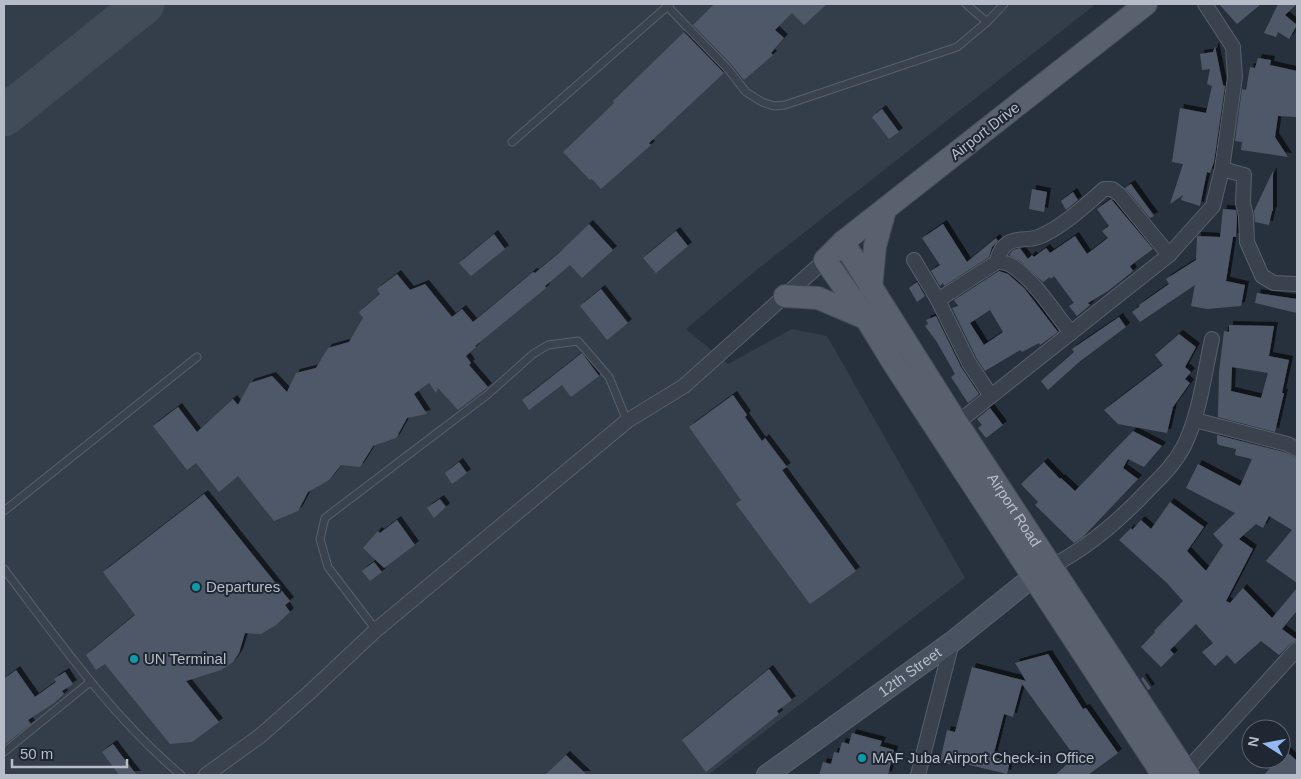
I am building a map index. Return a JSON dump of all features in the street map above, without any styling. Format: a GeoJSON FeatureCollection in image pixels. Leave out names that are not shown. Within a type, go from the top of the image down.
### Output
{"type":"FeatureCollection","features":[{"type":"Feature","properties":{"kind":"main road","name":"Airport Drive"},"geometry":{"type":"LineString","coordinates":[[825,260],[843,242],[1146,4]]}},
{"type":"Feature","properties":{"kind":"main road"},"geometry":{"type":"LineString","coordinates":[[871,288],[875,246],[885,210]]}},
{"type":"Feature","properties":{"kind":"main road","name":"Airport Road"},"geometry":{"type":"LineString","coordinates":[[843,242],[957,423],[1163,775]]}},
{"type":"Feature","properties":{"kind":"main road","name":"Airport Road"},"geometry":{"type":"LineString","coordinates":[[825,260],[866,318],[894,364],[1187,773]]}},
{"type":"Feature","properties":{"kind":"main road"},"geometry":{"type":"LineString","coordinates":[[785,296],[818,298],[866,318]]}},
{"type":"Feature","properties":{"kind":"street"},"geometry":{"type":"LineString","coordinates":[[957,423],[1169,256],[1213,206],[1222,169],[1236,77],[1233,47],[1205,4]]}},
{"type":"Feature","properties":{"kind":"street"},"geometry":{"type":"LineString","coordinates":[[1222,169],[1244,175],[1243,203],[1246,216],[1247,242],[1262,276],[1274,283],[1297,284]]}},
{"type":"Feature","properties":{"kind":"street"},"geometry":{"type":"LineString","coordinates":[[997,262],[998,254],[1008,244],[1024,238],[1038,238],[1104,189],[1112,189],[1120,195],[1169,256]]}},
{"type":"Feature","properties":{"kind":"street"},"geometry":{"type":"LineString","coordinates":[[206,775],[260,736],[376,630],[628,421],[684,386],[825,260]]}},
{"type":"Feature","properties":{"kind":"street"},"geometry":{"type":"LineString","coordinates":[[914,260],[938,300],[968,363],[992,396]]}},
{"type":"Feature","properties":{"kind":"street"},"geometry":{"type":"LineString","coordinates":[[938,300],[997,262],[1006,262],[1015,267],[1033,286],[1071,333]]}},
{"type":"Feature","properties":{"kind":"street"},"geometry":{"type":"LineString","coordinates":[[1043,571],[1092,542],[1135,504],[1174,463],[1184,446],[1195,420],[1212,339]]}},
{"type":"Feature","properties":{"kind":"street"},"geometry":{"type":"LineString","coordinates":[[1195,420],[1287,444],[1297,449]]}},
{"type":"Feature","properties":{"kind":"street","name":"12th Street"},"geometry":{"type":"LineString","coordinates":[[768,775],[952,642],[1043,571]]}},
{"type":"Feature","properties":{"kind":"street"},"geometry":{"type":"LineString","coordinates":[[918,775],[952,642]]}},
{"type":"Feature","properties":{"kind":"street"},"geometry":{"type":"LineString","coordinates":[[1187,773],[1297,650]]}},
{"type":"Feature","properties":{"kind":"lane"},"geometry":{"type":"LineString","coordinates":[[966,4],[987,22]]}},
{"type":"Feature","properties":{"kind":"lane"},"geometry":{"type":"LineString","coordinates":[[512,142],[669,5],[728,69],[746,92],[762,102],[774,106],[785,105],[957,47],[987,22],[1004,4]]}},
{"type":"Feature","properties":{"kind":"lane"},"geometry":{"type":"LineString","coordinates":[[376,630],[328,567],[320,539],[324,518],[473,406],[533,354],[548,346],[578,341],[609,377],[628,421]]}},
{"type":"Feature","properties":{"kind":"lane"},"geometry":{"type":"LineString","coordinates":[[4,511],[197,357]]}},
{"type":"Feature","properties":{"kind":"lane"},"geometry":{"type":"LineString","coordinates":[[4,569],[90,682],[118,713],[181,775]]}},
{"type":"Feature","properties":{"kind":"lane"},"geometry":{"type":"LineString","coordinates":[[4,752],[90,682]]}},
{"type":"Feature","properties":{"kind":"shaded area"},"geometry":{"type":"Polygon","coordinates":[[[4,4],[1096,4],[754,272],[686,329],[728,364],[792,329],[827,336],[965,578],[708,775],[4,775],[4,4]]]}},
{"type":"Feature","properties":{"kind":"building"},"geometry":{"type":"Polygon","coordinates":[[[714,4],[827,4],[804,25],[792,13],[775,30],[784,38],[771,53],[773,55],[744,80],[693,25],[714,4]]]}},
{"type":"Feature","properties":{"kind":"building"},"geometry":{"type":"Polygon","coordinates":[[[1219,4],[1261,4],[1237,24],[1219,4]]]}},
{"type":"Feature","properties":{"kind":"building"},"geometry":{"type":"Polygon","coordinates":[[[1278,4],[1297,4],[1285,15],[1297,25],[1289,39],[1278,32],[1276,37],[1264,33],[1278,4]]]}},
{"type":"Feature","properties":{"kind":"building"},"geometry":{"type":"Polygon","coordinates":[[[684,32],[724,73],[649,143],[651,145],[601,189],[563,152],[684,32]]]}},
{"type":"Feature","properties":{"kind":"building"},"geometry":{"type":"Polygon","coordinates":[[[1215,46],[1223,85],[1225,86],[1214,162],[1210,173],[1207,172],[1200,206],[1181,200],[1183,195],[1170,204],[1183,164],[1172,162],[1180,108],[1206,113],[1212,86],[1207,84],[1210,69],[1202,70],[1200,54],[1213,52],[1215,46]]]}},
{"type":"Feature","properties":{"kind":"building"},"geometry":{"type":"Polygon","coordinates":[[[1258,58],[1271,60],[1270,65],[1297,71],[1297,117],[1278,116],[1275,137],[1288,157],[1241,150],[1242,142],[1235,141],[1242,89],[1246,90],[1250,67],[1255,68],[1258,58]]]}},
{"type":"Feature","properties":{"kind":"building"},"geometry":{"type":"Polygon","coordinates":[[[882,109],[899,132],[889,139],[872,117],[882,109]]]}},
{"type":"Feature","properties":{"kind":"building"},"geometry":{"type":"Polygon","coordinates":[[[1273,171],[1273,211],[1269,225],[1255,222],[1254,211],[1273,171]]]}},
{"type":"Feature","properties":{"kind":"building"},"geometry":{"type":"Polygon","coordinates":[[[1131,184],[1154,216],[1150,218],[1125,188],[1131,184]]]}},
{"type":"Feature","properties":{"kind":"building"},"geometry":{"type":"Polygon","coordinates":[[[1032,189],[1047,192],[1044,212],[1029,209],[1032,189]]]}},
{"type":"Feature","properties":{"kind":"building"},"geometry":{"type":"Polygon","coordinates":[[[1073,192],[1078,200],[1066,210],[1061,201],[1073,192]]]}},
{"type":"Feature","properties":{"kind":"building"},"geometry":{"type":"Polygon","coordinates":[[[1111,199],[1153,249],[1130,266],[1133,271],[1108,291],[1088,303],[1090,305],[1077,316],[1069,306],[1074,303],[1054,276],[1043,282],[1020,261],[1009,255],[1013,250],[1020,248],[1028,259],[1046,248],[1050,253],[1075,236],[1087,254],[1108,238],[1102,231],[1109,226],[1097,209],[1111,199]]]}},
{"type":"Feature","properties":{"kind":"building"},"geometry":{"type":"Polygon","coordinates":[[[1223,209],[1236,210],[1236,237],[1233,237],[1226,281],[1245,285],[1241,306],[1207,309],[1191,306],[1195,285],[1140,322],[1132,312],[1169,284],[1166,279],[1196,260],[1197,236],[1220,237],[1223,209]]]}},
{"type":"Feature","properties":{"kind":"building"},"geometry":{"type":"Polygon","coordinates":[[[589,224],[613,250],[582,278],[570,265],[545,286],[546,288],[475,346],[466,356],[471,363],[469,365],[488,387],[458,410],[438,388],[436,393],[429,383],[414,394],[427,414],[407,418],[396,438],[373,446],[360,467],[341,465],[329,480],[308,492],[298,511],[274,521],[238,476],[219,492],[196,463],[187,470],[153,426],[178,407],[197,432],[233,399],[238,405],[250,383],[272,376],[287,392],[296,373],[316,368],[328,348],[349,342],[363,318],[359,312],[380,294],[377,289],[397,274],[410,290],[425,284],[452,317],[462,309],[473,322],[559,253],[589,224]]]}},
{"type":"Feature","properties":{"kind":"building"},"geometry":{"type":"Polygon","coordinates":[[[943,224],[967,262],[996,238],[998,241],[992,247],[989,257],[944,286],[943,283],[940,286],[931,271],[940,265],[922,238],[943,224]]]}},
{"type":"Feature","properties":{"kind":"building"},"geometry":{"type":"Polygon","coordinates":[[[676,231],[688,246],[656,273],[643,258],[676,231]]]}},
{"type":"Feature","properties":{"kind":"building"},"geometry":{"type":"Polygon","coordinates":[[[494,234],[505,249],[471,276],[459,263],[494,234]]]}},
{"type":"Feature","properties":{"kind":"building"},"geometry":{"type":"Polygon","coordinates":[[[999,271],[1008,274],[1024,288],[1058,332],[1040,345],[1039,343],[1022,352],[1020,350],[985,371],[977,359],[952,308],[958,306],[954,300],[999,271]],[[990,310],[970,323],[984,345],[1003,332],[990,310]]]}},
{"type":"Feature","properties":{"kind":"building"},"geometry":{"type":"Polygon","coordinates":[[[917,282],[925,296],[917,302],[909,288],[917,282]]]}},
{"type":"Feature","properties":{"kind":"building"},"geometry":{"type":"Polygon","coordinates":[[[601,289],[628,323],[607,340],[580,306],[601,289]]]}},
{"type":"Feature","properties":{"kind":"building"},"geometry":{"type":"Polygon","coordinates":[[[1257,293],[1297,299],[1297,313],[1255,303],[1257,293]]]}},
{"type":"Feature","properties":{"kind":"building"},"geometry":{"type":"Polygon","coordinates":[[[936,316],[961,367],[979,394],[968,403],[951,377],[955,374],[937,342],[925,326],[928,324],[926,320],[936,316]]]}},
{"type":"Feature","properties":{"kind":"building"},"geometry":{"type":"Polygon","coordinates":[[[1119,317],[1126,327],[1079,362],[1048,390],[1041,381],[1074,352],[1072,349],[1119,317]]]}},
{"type":"Feature","properties":{"kind":"building"},"geometry":{"type":"Polygon","coordinates":[[[1229,325],[1274,326],[1269,356],[1289,360],[1275,432],[1218,417],[1219,372],[1224,331],[1229,332],[1229,325]],[[1232,367],[1231,391],[1261,398],[1268,373],[1232,367]]]}},
{"type":"Feature","properties":{"kind":"building"},"geometry":{"type":"Polygon","coordinates":[[[1179,334],[1196,347],[1185,367],[1191,372],[1185,379],[1190,383],[1173,407],[1167,433],[1118,424],[1104,410],[1163,365],[1155,355],[1179,334]]]}},
{"type":"Feature","properties":{"kind":"building"},"geometry":{"type":"Polygon","coordinates":[[[582,353],[599,376],[571,397],[562,385],[529,410],[522,400],[582,353]]]}},
{"type":"Feature","properties":{"kind":"building"},"geometry":{"type":"Polygon","coordinates":[[[733,395],[747,415],[745,417],[762,441],[765,438],[787,467],[782,470],[856,571],[810,604],[736,504],[741,500],[689,427],[733,395]]]}},
{"type":"Feature","properties":{"kind":"building"},"geometry":{"type":"Polygon","coordinates":[[[990,408],[1003,425],[986,438],[978,428],[982,425],[977,419],[990,408]]]}},
{"type":"Feature","properties":{"kind":"building"},"geometry":{"type":"Polygon","coordinates":[[[1133,431],[1162,446],[1144,467],[1128,459],[1123,468],[1138,479],[1083,537],[1074,543],[1035,505],[1038,502],[1021,484],[1044,462],[1075,491],[1133,431]]]}},
{"type":"Feature","properties":{"kind":"building"},"geometry":{"type":"Polygon","coordinates":[[[1217,435],[1284,452],[1297,458],[1297,583],[1266,561],[1292,530],[1269,516],[1263,528],[1256,524],[1239,539],[1253,549],[1226,601],[1230,603],[1243,588],[1272,618],[1297,588],[1297,611],[1282,629],[1297,640],[1291,643],[1279,655],[1261,641],[1235,664],[1227,655],[1215,666],[1202,652],[1213,643],[1196,624],[1170,650],[1174,654],[1161,667],[1141,647],[1183,601],[1167,583],[1119,540],[1141,520],[1151,529],[1170,502],[1204,527],[1187,551],[1206,571],[1223,545],[1213,534],[1235,513],[1186,488],[1198,464],[1240,486],[1252,459],[1235,455],[1236,449],[1219,445],[1217,443],[1217,435]]]}},
{"type":"Feature","properties":{"kind":"building"},"geometry":{"type":"Polygon","coordinates":[[[459,462],[467,473],[452,484],[445,473],[459,462]]]}},
{"type":"Feature","properties":{"kind":"building","name":"Departures"},"geometry":{"type":"Polygon","coordinates":[[[204,494],[290,601],[285,605],[290,612],[276,625],[261,634],[245,633],[239,653],[233,662],[221,670],[186,681],[219,722],[192,742],[170,744],[105,664],[96,670],[86,655],[135,615],[103,572],[204,494]]]}},
{"type":"Feature","properties":{"kind":"building"},"geometry":{"type":"Polygon","coordinates":[[[440,499],[446,507],[434,518],[427,508],[440,499]]]}},
{"type":"Feature","properties":{"kind":"building"},"geometry":{"type":"Polygon","coordinates":[[[397,520],[415,545],[384,568],[363,548],[378,531],[380,533],[397,520]]]}},
{"type":"Feature","properties":{"kind":"building"},"geometry":{"type":"Polygon","coordinates":[[[374,562],[382,572],[370,581],[362,571],[374,562]]]}},
{"type":"Feature","properties":{"kind":"building"},"geometry":{"type":"Polygon","coordinates":[[[1048,654],[1083,709],[1086,708],[1118,753],[1088,775],[1055,775],[1075,757],[1022,684],[1013,717],[1004,714],[993,757],[1010,761],[1007,774],[953,761],[952,765],[940,762],[947,730],[955,732],[972,667],[1026,681],[1015,663],[1048,654]]]}},
{"type":"Feature","properties":{"kind":"building"},"geometry":{"type":"Polygon","coordinates":[[[769,669],[792,700],[777,711],[779,714],[706,772],[682,740],[769,669]]]}},
{"type":"Feature","properties":{"kind":"building"},"geometry":{"type":"Polygon","coordinates":[[[16,670],[35,697],[56,682],[54,679],[65,672],[73,684],[62,691],[64,694],[54,703],[28,720],[31,724],[4,745],[4,679],[16,670]]]}},
{"type":"Feature","properties":{"kind":"building"},"geometry":{"type":"Polygon","coordinates":[[[1143,677],[1151,688],[1148,690],[1141,679],[1143,677]]]}},
{"type":"Feature","properties":{"kind":"building","name":"MAF Juba Airport Check-in Office"},"geometry":{"type":"Polygon","coordinates":[[[852,733],[882,741],[880,746],[894,750],[888,775],[819,775],[823,762],[831,764],[834,752],[839,753],[842,742],[849,744],[852,733]]]}},
{"type":"Feature","properties":{"kind":"building"},"geometry":{"type":"Polygon","coordinates":[[[113,744],[137,775],[119,775],[102,752],[113,744]]]}},
{"type":"Feature","properties":{"kind":"building"},"geometry":{"type":"Polygon","coordinates":[[[566,755],[587,775],[545,775],[566,755]]]}},
{"type":"Feature","properties":{"kind":"building"},"geometry":{"type":"Polygon","coordinates":[[[1291,756],[1297,761],[1297,775],[1264,775],[1269,769],[1291,769],[1291,756]]]}},
{"type":"Feature","properties":{"kind":"taxiway"},"geometry":{"type":"LineString","coordinates":[[4,116],[144,4]]}},
{"type":"Feature","properties":{"kind":"place","name":"Departures"},"geometry":{"type":"Point","coordinates":[196,587]}},
{"type":"Feature","properties":{"kind":"place","name":"UN Terminal"},"geometry":{"type":"Point","coordinates":[134,659]}},
{"type":"Feature","properties":{"kind":"place","name":"MAF Juba Airport Check-in Office"},"geometry":{"type":"Point","coordinates":[862,758]}}]}
